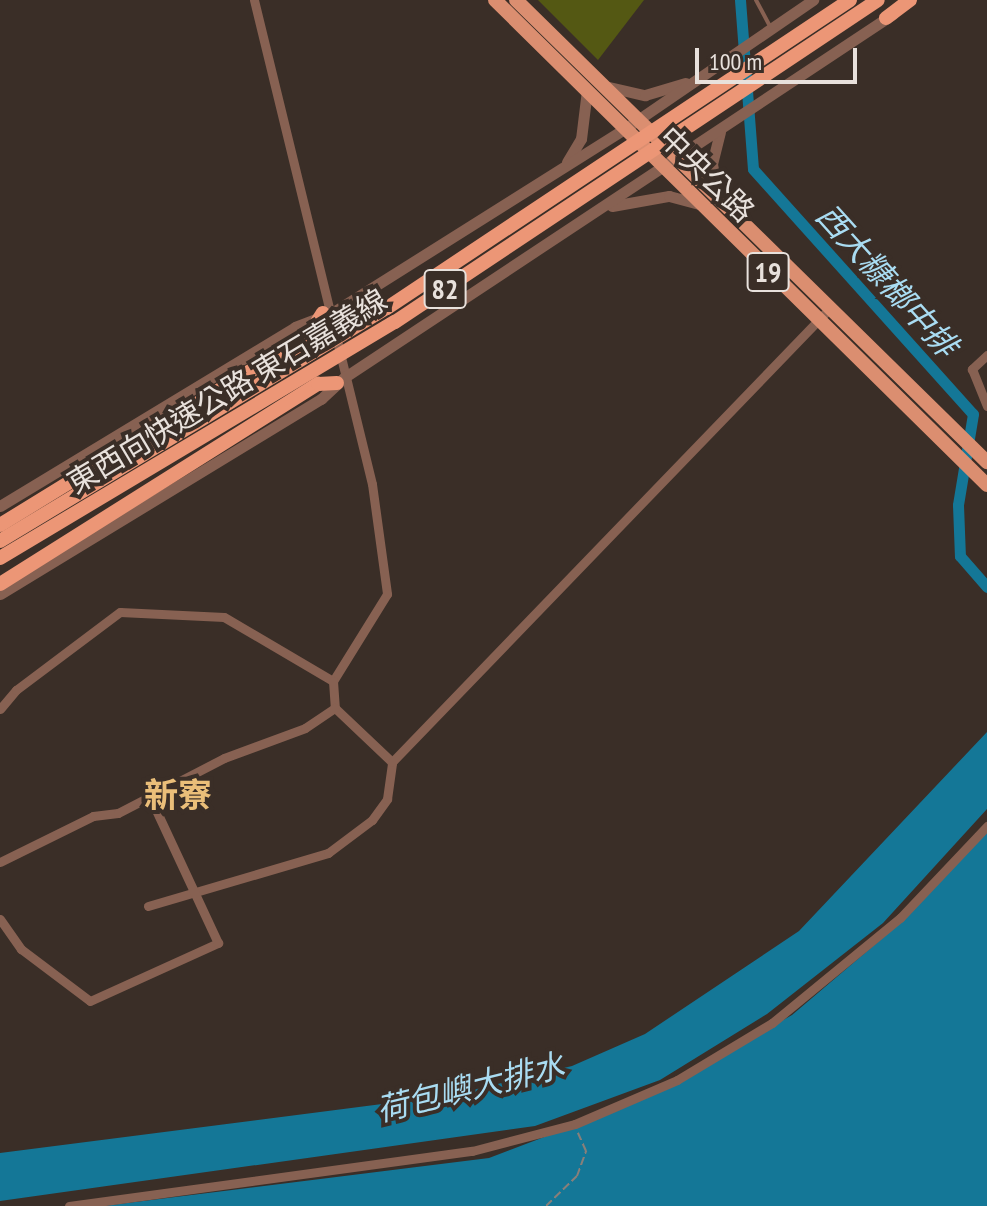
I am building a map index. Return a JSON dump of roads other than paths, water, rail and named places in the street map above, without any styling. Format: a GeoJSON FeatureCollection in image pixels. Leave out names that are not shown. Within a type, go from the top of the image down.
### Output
{"type":"FeatureCollection","features":[{"type":"Feature","properties":{"kind":"highway","name":"東西向快速公路 東石嘉義線"},"geometry":{"type":"LineString","coordinates":[[0,541],[387,308],[850,0]]}},
{"type":"Feature","properties":{"kind":"highway","name":"東西向快速公路 東石嘉義線"},"geometry":{"type":"LineString","coordinates":[[0,558],[395,322],[878,0]]}},
{"type":"Feature","properties":{"kind":"highway"},"geometry":{"type":"LineString","coordinates":[[886,18],[912,0]]}},
{"type":"Feature","properties":{"kind":"highway"},"geometry":{"type":"LineString","coordinates":[[0,525],[309,335],[328,313]]}},
{"type":"Feature","properties":{"kind":"highway"},"geometry":{"type":"LineString","coordinates":[[0,584],[318,384],[341,380]]}},
{"type":"Feature","properties":{"kind":"main road","name":"中央公路"},"geometry":{"type":"LineString","coordinates":[[495,0],[626,128],[664,170],[982,480]]}},
{"type":"Feature","properties":{"kind":"main road","name":"中央公路"},"geometry":{"type":"LineString","coordinates":[[520,1],[986,462]]}},
{"type":"Feature","properties":{"kind":"street"},"geometry":{"type":"LineString","coordinates":[[254,0],[341,380],[372,484],[387,594],[333,681],[335,708],[392,762]]}},
{"type":"Feature","properties":{"kind":"street"},"geometry":{"type":"LineString","coordinates":[[0,506],[328,313],[626,128],[813,0]]}},
{"type":"Feature","properties":{"kind":"street"},"geometry":{"type":"LineString","coordinates":[[0,594],[321,399],[341,380],[664,170],[886,18]]}},
{"type":"Feature","properties":{"kind":"street"},"geometry":{"type":"LineString","coordinates":[[609,87],[645,95],[697,79]]}},
{"type":"Feature","properties":{"kind":"street"},"geometry":{"type":"LineString","coordinates":[[565,165],[581,139],[587,90]]}},
{"type":"Feature","properties":{"kind":"street"},"geometry":{"type":"LineString","coordinates":[[718,195],[712,164],[723,130]]}},
{"type":"Feature","properties":{"kind":"street"},"geometry":{"type":"LineString","coordinates":[[604,208],[669,196],[699,204]]}},
{"type":"Feature","properties":{"kind":"street"},"geometry":{"type":"LineString","coordinates":[[148,906],[337,848],[382,809],[392,762],[830,308]]}},
{"type":"Feature","properties":{"kind":"street"},"geometry":{"type":"LineString","coordinates":[[987,355],[972,369],[987,406]]}},
{"type":"Feature","properties":{"kind":"street"},"geometry":{"type":"LineString","coordinates":[[0,709],[16,690],[129,609],[224,617],[333,681]]}},
{"type":"Feature","properties":{"kind":"street"},"geometry":{"type":"LineString","coordinates":[[0,862],[305,728],[335,708]]}},
{"type":"Feature","properties":{"kind":"street"},"geometry":{"type":"LineString","coordinates":[[0,919],[21,949],[53,968],[74,993],[100,1000],[218,943],[149,795]]}},
{"type":"Feature","properties":{"kind":"street"},"geometry":{"type":"LineString","coordinates":[[69,1206],[472,1151],[575,1124],[677,1080],[772,1023],[900,918],[987,826]]}},
{"type":"Feature","properties":{"kind":"lane"},"geometry":{"type":"LineString","coordinates":[[756,0],[771,29]]}},
{"type":"Feature","properties":{"kind":"water"},"geometry":{"type":"Polygon","coordinates":[[[987,732],[987,809],[883,923],[767,1014],[660,1080],[535,1126],[0,1201],[0,1153],[452,1095],[572,1066],[645,1034],[799,931],[987,732]]]}},
{"type":"Feature","properties":{"kind":"water"},"geometry":{"type":"Polygon","coordinates":[[[987,829],[987,1206],[103,1206],[489,1158],[647,1098],[792,1015],[885,936],[987,829]]]}},
{"type":"Feature","properties":{"kind":"waterway","name":"西大糠榔中排"},"geometry":{"type":"LineString","coordinates":[[740,0],[753,169],[973,414],[958,505],[960,556],[987,587]]}},
{"type":"Feature","properties":{"kind":"district","name":"新寮"},"geometry":{"type":"Point","coordinates":[178,795]}},
{"type":"Feature","properties":{"kind":"water label","name":"荷包嶼大排水"},"geometry":{"type":"Point","coordinates":[470,1087]}}]}
